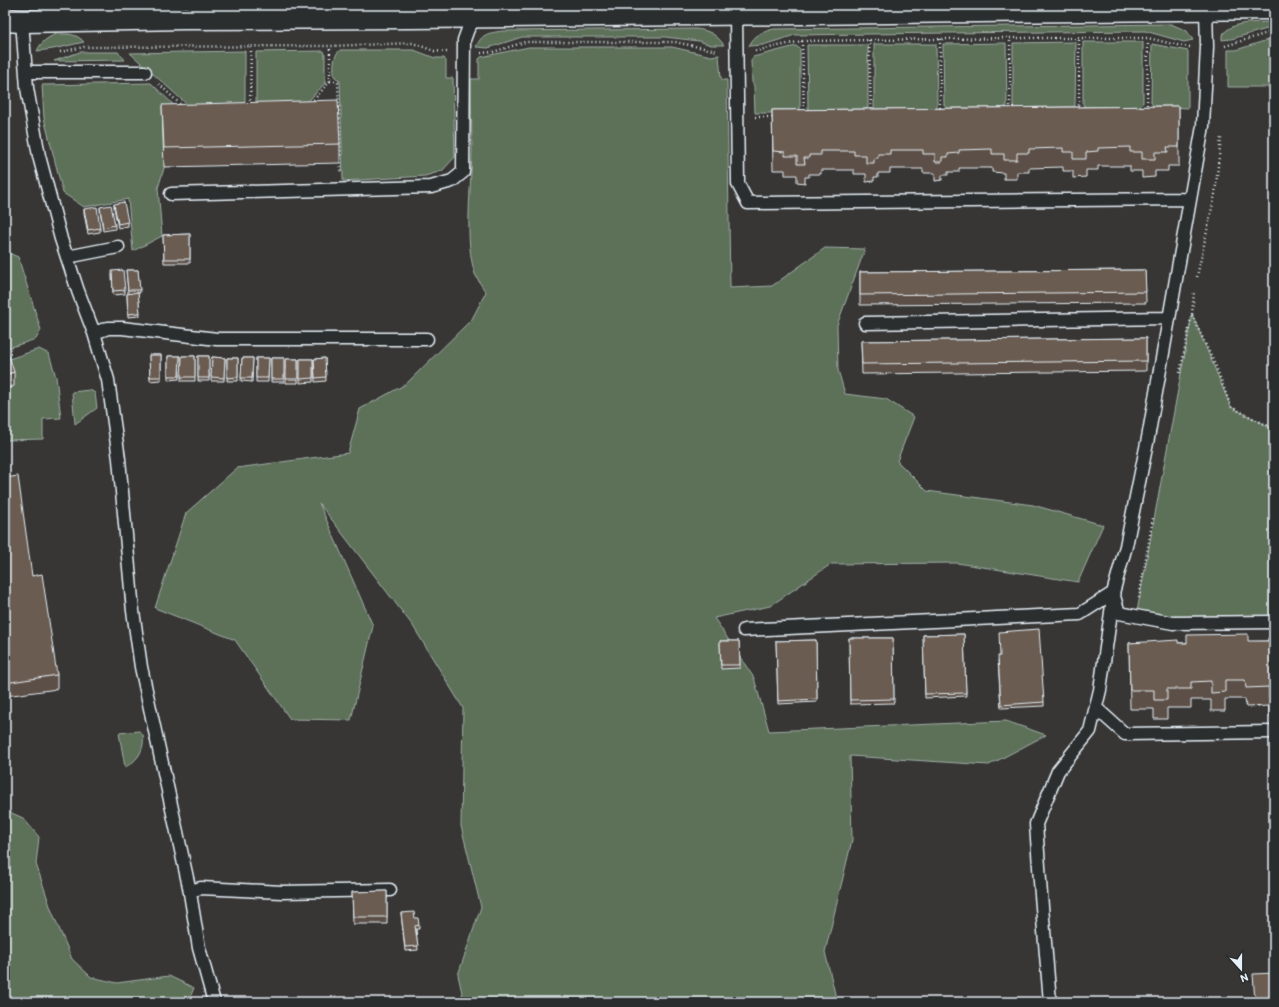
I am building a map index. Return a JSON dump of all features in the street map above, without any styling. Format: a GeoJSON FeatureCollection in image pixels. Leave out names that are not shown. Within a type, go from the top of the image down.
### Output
{"type":"FeatureCollection","features":[{"type":"Feature","properties":{"kind":"street"},"geometry":{"type":"LineString","coordinates":[[14,20],[185,11],[476,10],[736,13],[1206,9],[1264,7]]}},
{"type":"Feature","properties":{"kind":"lane"},"geometry":{"type":"LineString","coordinates":[[1050,1002],[1036,824],[1058,771],[1090,731],[1100,690],[1114,593],[1126,546],[1148,438],[1203,126],[1207,47],[1206,9]]}},
{"type":"Feature","properties":{"kind":"lane"},"geometry":{"type":"LineString","coordinates":[[171,194],[431,187],[452,181],[463,172],[464,40],[476,10]]}},
{"type":"Feature","properties":{"kind":"lane"},"geometry":{"type":"LineString","coordinates":[[736,13],[738,184],[748,203],[1190,199]]}},
{"type":"Feature","properties":{"kind":"lane"},"geometry":{"type":"LineString","coordinates":[[14,20],[26,72],[27,88],[39,156],[67,257],[94,334],[109,387],[119,459],[133,610],[141,667],[190,891],[199,948],[214,1002]]}},
{"type":"Feature","properties":{"kind":"lane"},"geometry":{"type":"LineString","coordinates":[[26,72],[145,72]]}},
{"type":"Feature","properties":{"kind":"lane"},"geometry":{"type":"LineString","coordinates":[[67,257],[118,247]]}},
{"type":"Feature","properties":{"kind":"lane"},"geometry":{"type":"LineString","coordinates":[[864,323],[1168,318]]}},
{"type":"Feature","properties":{"kind":"lane"},"geometry":{"type":"LineString","coordinates":[[94,334],[108,328],[122,328],[217,339],[427,339]]}},
{"type":"Feature","properties":{"kind":"lane"},"geometry":{"type":"LineString","coordinates":[[1114,593],[1119,613],[1136,617],[1173,623],[1274,622]]}},
{"type":"Feature","properties":{"kind":"lane"},"geometry":{"type":"LineString","coordinates":[[744,630],[1080,614],[1114,593]]}},
{"type":"Feature","properties":{"kind":"lane"},"geometry":{"type":"LineString","coordinates":[[1096,708],[1124,734],[1274,732]]}},
{"type":"Feature","properties":{"kind":"lane"},"geometry":{"type":"LineString","coordinates":[[190,891],[201,888],[282,892],[390,890]]}},
{"type":"Feature","properties":{"kind":"path"},"geometry":{"type":"LineString","coordinates":[[59,52],[84,47],[251,47],[413,43],[434,51],[464,53],[494,52],[525,42],[675,42],[712,50],[750,52],[802,40],[1010,38],[1148,38],[1177,46],[1207,47],[1225,46],[1274,31]]}},
{"type":"Feature","properties":{"kind":"path"},"geometry":{"type":"LineString","coordinates":[[1010,38],[1010,114]]}},
{"type":"Feature","properties":{"kind":"path"},"geometry":{"type":"LineString","coordinates":[[1079,38],[1079,114]]}},
{"type":"Feature","properties":{"kind":"path"},"geometry":{"type":"LineString","coordinates":[[1147,113],[1148,38]]}},
{"type":"Feature","properties":{"kind":"path"},"geometry":{"type":"LineString","coordinates":[[940,39],[940,114]]}},
{"type":"Feature","properties":{"kind":"path"},"geometry":{"type":"LineString","coordinates":[[802,40],[804,117]]}},
{"type":"Feature","properties":{"kind":"path"},"geometry":{"type":"LineString","coordinates":[[869,40],[871,115]]}},
{"type":"Feature","properties":{"kind":"path"},"geometry":{"type":"LineString","coordinates":[[310,104],[330,82],[330,46]]}},
{"type":"Feature","properties":{"kind":"path"},"geometry":{"type":"LineString","coordinates":[[125,47],[125,54],[183,107]]}},
{"type":"Feature","properties":{"kind":"path"},"geometry":{"type":"LineString","coordinates":[[250,104],[251,47]]}},
{"type":"Feature","properties":{"kind":"path"},"geometry":{"type":"LineString","coordinates":[[330,82],[335,81],[338,83],[341,177]]}},
{"type":"Feature","properties":{"kind":"path"},"geometry":{"type":"LineString","coordinates":[[755,117],[776,117]]}},
{"type":"Feature","properties":{"kind":"path"},"geometry":{"type":"LineString","coordinates":[[1192,314],[1216,367],[1231,407],[1274,429]]}},
{"type":"Feature","properties":{"kind":"green space"},"geometry":{"type":"Polygon","coordinates":[[[1274,22],[1274,27],[1231,39],[1222,40],[1222,35],[1233,27],[1246,23],[1274,22]]]}},
{"type":"Feature","properties":{"kind":"green space"},"geometry":{"type":"Polygon","coordinates":[[[1171,24],[1187,31],[1193,40],[1184,42],[1145,31],[795,35],[763,45],[749,46],[753,39],[759,34],[774,29],[1171,24]]]}},
{"type":"Feature","properties":{"kind":"green space"},"geometry":{"type":"Polygon","coordinates":[[[704,30],[711,33],[724,45],[711,45],[699,41],[665,37],[522,37],[488,48],[476,47],[478,42],[486,34],[503,31],[704,30]]]}},
{"type":"Feature","properties":{"kind":"green space"},"geometry":{"type":"Polygon","coordinates":[[[56,34],[68,34],[75,36],[84,42],[37,51],[40,45],[56,34]]]}},
{"type":"Feature","properties":{"kind":"green space"},"geometry":{"type":"Polygon","coordinates":[[[1274,38],[1274,87],[1228,87],[1228,50],[1236,50],[1274,38]]]}},
{"type":"Feature","properties":{"kind":"green space"},"geometry":{"type":"Polygon","coordinates":[[[1076,42],[1075,105],[1072,109],[1016,110],[1013,106],[1013,43],[1076,42]]]}},
{"type":"Feature","properties":{"kind":"green space"},"geometry":{"type":"Polygon","coordinates":[[[1083,42],[1143,42],[1143,103],[1139,107],[1085,108],[1083,104],[1083,42]]]}},
{"type":"Feature","properties":{"kind":"green space"},"geometry":{"type":"Polygon","coordinates":[[[1006,43],[1007,106],[1001,109],[948,109],[944,105],[943,44],[1006,43]]]}},
{"type":"Feature","properties":{"kind":"green space"},"geometry":{"type":"Polygon","coordinates":[[[874,44],[936,44],[937,106],[933,110],[877,111],[874,107],[874,44]]]}},
{"type":"Feature","properties":{"kind":"green space"},"geometry":{"type":"Polygon","coordinates":[[[1152,44],[1188,51],[1188,108],[1153,106],[1151,102],[1152,44]]]}},
{"type":"Feature","properties":{"kind":"green space"},"geometry":{"type":"Polygon","coordinates":[[[807,45],[868,45],[868,107],[863,113],[810,113],[808,108],[807,45]]]}},
{"type":"Feature","properties":{"kind":"green space"},"geometry":{"type":"Polygon","coordinates":[[[796,46],[800,49],[800,109],[798,113],[755,113],[751,61],[753,57],[796,46]]]}},
{"type":"Feature","properties":{"kind":"green space"},"geometry":{"type":"Polygon","coordinates":[[[529,47],[672,47],[711,56],[719,55],[721,78],[723,80],[727,80],[730,288],[772,286],[825,248],[865,249],[837,325],[838,370],[845,394],[886,399],[914,417],[897,461],[927,491],[1033,505],[1103,525],[1078,582],[957,563],[831,564],[770,606],[714,618],[754,678],[769,731],[1006,721],[1046,735],[989,765],[850,756],[852,840],[825,952],[837,1002],[464,1002],[458,975],[481,907],[461,826],[463,708],[413,626],[319,503],[373,626],[351,720],[290,719],[235,640],[155,608],[186,513],[237,468],[348,453],[360,409],[406,384],[472,319],[486,292],[475,274],[470,246],[469,214],[472,152],[471,79],[479,79],[479,59],[481,57],[529,47]]]}},
{"type":"Feature","properties":{"kind":"green space"},"geometry":{"type":"Polygon","coordinates":[[[340,50],[414,50],[435,58],[444,58],[446,61],[446,78],[453,78],[455,157],[442,171],[425,176],[343,181],[340,81],[334,76],[334,62],[337,53],[340,50]]]}},
{"type":"Feature","properties":{"kind":"green space"},"geometry":{"type":"Polygon","coordinates":[[[245,51],[245,108],[192,109],[130,53],[245,51]]]}},
{"type":"Feature","properties":{"kind":"green space"},"geometry":{"type":"Polygon","coordinates":[[[324,51],[325,83],[303,107],[256,108],[256,52],[324,51]]]}},
{"type":"Feature","properties":{"kind":"green space"},"geometry":{"type":"Polygon","coordinates":[[[80,52],[118,52],[125,60],[54,61],[80,52]]]}},
{"type":"Feature","properties":{"kind":"green space"},"geometry":{"type":"Polygon","coordinates":[[[151,83],[181,112],[158,188],[162,236],[133,251],[128,199],[84,207],[63,193],[44,118],[42,85],[151,83]]]}},
{"type":"Feature","properties":{"kind":"green space"},"geometry":{"type":"Polygon","coordinates":[[[9,253],[18,257],[41,330],[36,339],[5,349],[5,254],[9,253]]]}},
{"type":"Feature","properties":{"kind":"green space"},"geometry":{"type":"Polygon","coordinates":[[[1192,314],[1231,407],[1274,429],[1274,622],[1136,617],[1192,314]]]}},
{"type":"Feature","properties":{"kind":"green space"},"geometry":{"type":"Polygon","coordinates":[[[39,349],[49,354],[56,377],[61,418],[43,419],[43,439],[5,440],[5,389],[14,386],[6,360],[39,349]]]}},
{"type":"Feature","properties":{"kind":"green space"},"geometry":{"type":"Polygon","coordinates":[[[90,390],[95,393],[97,408],[75,424],[72,392],[90,390]]]}},
{"type":"Feature","properties":{"kind":"green space"},"geometry":{"type":"Polygon","coordinates":[[[139,731],[143,735],[142,750],[134,761],[125,767],[119,733],[139,731]]]}},
{"type":"Feature","properties":{"kind":"green space"},"geometry":{"type":"Polygon","coordinates":[[[5,810],[23,818],[39,837],[36,864],[51,909],[72,959],[91,977],[117,983],[169,976],[194,988],[188,1002],[5,1002],[5,810]]]}},
{"type":"Feature","properties":{"kind":"building"},"geometry":{"type":"Polygon","coordinates":[[[338,100],[340,144],[164,148],[162,105],[338,100]]]}},
{"type":"Feature","properties":{"kind":"building"},"geometry":{"type":"Polygon","coordinates":[[[1179,106],[1179,147],[1167,147],[1168,152],[1155,152],[1155,159],[1142,159],[1142,152],[1130,152],[1130,147],[1098,148],[1098,151],[1086,152],[1086,159],[1073,159],[1073,152],[1063,152],[1063,148],[1029,149],[1029,153],[1017,153],[1017,160],[1004,160],[1004,154],[992,154],[992,149],[959,150],[959,153],[948,154],[948,157],[942,157],[942,162],[935,162],[935,154],[923,154],[923,150],[890,150],[890,154],[878,154],[878,158],[874,158],[874,163],[866,163],[866,155],[854,155],[854,151],[821,151],[821,155],[809,155],[809,158],[804,158],[805,164],[797,164],[797,156],[785,156],[785,152],[773,151],[772,110],[1179,106]]]}},
{"type":"Feature","properties":{"kind":"building"},"geometry":{"type":"Polygon","coordinates":[[[124,202],[128,222],[118,224],[114,204],[124,202]]]}},
{"type":"Feature","properties":{"kind":"building"},"geometry":{"type":"Polygon","coordinates":[[[111,205],[115,225],[103,228],[100,207],[111,205]]]}},
{"type":"Feature","properties":{"kind":"building"},"geometry":{"type":"Polygon","coordinates":[[[97,207],[100,228],[88,230],[84,209],[97,207]]]}},
{"type":"Feature","properties":{"kind":"building"},"geometry":{"type":"Polygon","coordinates":[[[190,234],[190,259],[164,259],[163,235],[190,234]]]}},
{"type":"Feature","properties":{"kind":"building"},"geometry":{"type":"Polygon","coordinates":[[[123,270],[125,290],[113,291],[112,271],[123,270]]]}},
{"type":"Feature","properties":{"kind":"building"},"geometry":{"type":"Polygon","coordinates":[[[126,270],[138,270],[140,290],[128,290],[126,270]]]}},
{"type":"Feature","properties":{"kind":"building"},"geometry":{"type":"Polygon","coordinates":[[[1145,270],[1146,292],[860,295],[860,272],[1145,270]]]}},
{"type":"Feature","properties":{"kind":"building"},"geometry":{"type":"Polygon","coordinates":[[[138,292],[140,313],[128,314],[127,294],[138,292]]]}},
{"type":"Feature","properties":{"kind":"building"},"geometry":{"type":"Polygon","coordinates":[[[1146,338],[1146,361],[862,364],[861,341],[1146,338]]]}},
{"type":"Feature","properties":{"kind":"building"},"geometry":{"type":"Polygon","coordinates":[[[5,343],[14,372],[5,375],[5,343]]]}},
{"type":"Feature","properties":{"kind":"building"},"geometry":{"type":"Polygon","coordinates":[[[149,355],[161,355],[161,377],[150,377],[149,355]]]}},
{"type":"Feature","properties":{"kind":"building"},"geometry":{"type":"Polygon","coordinates":[[[168,356],[180,356],[179,376],[168,376],[168,356]]]}},
{"type":"Feature","properties":{"kind":"building"},"geometry":{"type":"Polygon","coordinates":[[[182,356],[195,356],[195,377],[181,377],[182,356]]]}},
{"type":"Feature","properties":{"kind":"building"},"geometry":{"type":"Polygon","coordinates":[[[198,356],[209,356],[209,378],[198,378],[198,356]]]}},
{"type":"Feature","properties":{"kind":"building"},"geometry":{"type":"Polygon","coordinates":[[[212,357],[225,358],[224,378],[211,377],[212,357]]]}},
{"type":"Feature","properties":{"kind":"building"},"geometry":{"type":"Polygon","coordinates":[[[227,358],[238,358],[238,377],[227,378],[227,358]]]}},
{"type":"Feature","properties":{"kind":"building"},"geometry":{"type":"Polygon","coordinates":[[[242,358],[253,358],[252,378],[241,378],[242,358]]]}},
{"type":"Feature","properties":{"kind":"building"},"geometry":{"type":"Polygon","coordinates":[[[256,358],[269,358],[268,378],[256,378],[256,358]]]}},
{"type":"Feature","properties":{"kind":"building"},"geometry":{"type":"Polygon","coordinates":[[[271,358],[284,358],[284,379],[271,379],[271,358]]]}},
{"type":"Feature","properties":{"kind":"building"},"geometry":{"type":"Polygon","coordinates":[[[325,358],[326,377],[315,378],[314,359],[325,358]]]}},
{"type":"Feature","properties":{"kind":"building"},"geometry":{"type":"Polygon","coordinates":[[[286,359],[298,359],[298,379],[286,379],[286,359]]]}},
{"type":"Feature","properties":{"kind":"building"},"geometry":{"type":"Polygon","coordinates":[[[300,359],[313,359],[313,378],[300,379],[300,359]]]}},
{"type":"Feature","properties":{"kind":"building"},"geometry":{"type":"Polygon","coordinates":[[[18,476],[32,576],[42,574],[57,675],[5,683],[5,478],[18,476]]]}},
{"type":"Feature","properties":{"kind":"building"},"geometry":{"type":"Polygon","coordinates":[[[1039,629],[1044,702],[1001,705],[998,656],[1000,656],[999,632],[1039,629]]]}},
{"type":"Feature","properties":{"kind":"building"},"geometry":{"type":"Polygon","coordinates":[[[964,634],[966,693],[925,694],[923,635],[964,634]]]}},
{"type":"Feature","properties":{"kind":"building"},"geometry":{"type":"Polygon","coordinates":[[[1248,634],[1248,641],[1268,641],[1268,638],[1274,638],[1274,698],[1269,698],[1269,687],[1246,688],[1245,680],[1225,680],[1225,692],[1211,693],[1211,681],[1191,682],[1191,689],[1167,689],[1167,700],[1154,700],[1154,690],[1130,690],[1129,643],[1178,640],[1178,643],[1187,643],[1187,635],[1248,634]]]}},
{"type":"Feature","properties":{"kind":"building"},"geometry":{"type":"Polygon","coordinates":[[[849,638],[893,638],[894,699],[850,700],[849,638]]]}},
{"type":"Feature","properties":{"kind":"building"},"geometry":{"type":"Polygon","coordinates":[[[816,640],[817,699],[778,701],[776,641],[816,640]]]}},
{"type":"Feature","properties":{"kind":"building"},"geometry":{"type":"Polygon","coordinates":[[[720,641],[739,641],[740,665],[721,665],[720,641]]]}},
{"type":"Feature","properties":{"kind":"building"},"geometry":{"type":"Polygon","coordinates":[[[387,891],[387,917],[353,917],[352,892],[387,891]]]}},
{"type":"Feature","properties":{"kind":"building"},"geometry":{"type":"Polygon","coordinates":[[[414,912],[415,918],[418,918],[419,925],[415,926],[418,946],[405,947],[401,913],[414,912]]]}},
{"type":"Feature","properties":{"kind":"building"},"geometry":{"type":"Polygon","coordinates":[[[1274,973],[1274,1002],[1255,1002],[1253,974],[1274,973]]]}}]}
